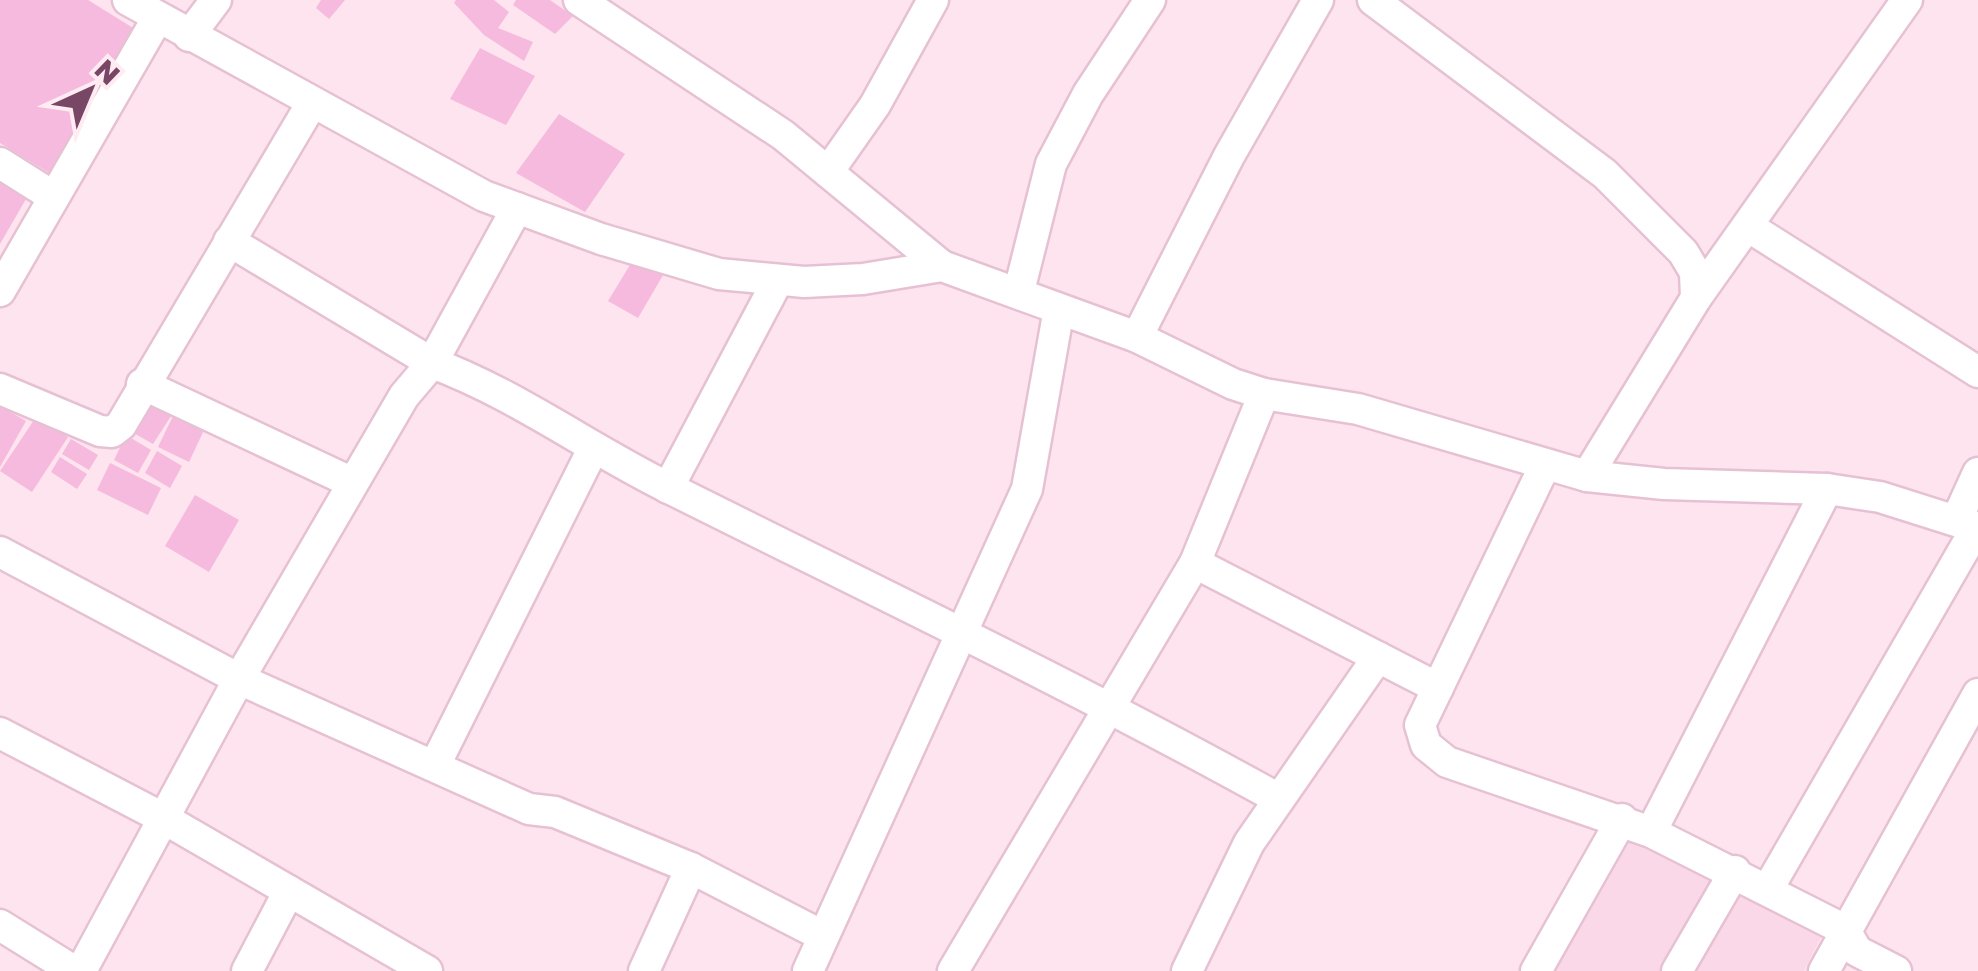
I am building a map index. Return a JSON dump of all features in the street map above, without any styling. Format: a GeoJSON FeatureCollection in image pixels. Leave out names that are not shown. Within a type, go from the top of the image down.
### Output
{"type":"FeatureCollection","features":[{"type":"Feature","properties":{"kind":"street"},"geometry":{"type":"LineString","coordinates":[[128,0],[484,196],[601,239],[719,274],[778,280],[864,279],[942,266]]}},
{"type":"Feature","properties":{"kind":"street"},"geometry":{"type":"LineString","coordinates":[[188,36],[216,0]]}},
{"type":"Feature","properties":{"kind":"street"},"geometry":{"type":"LineString","coordinates":[[578,0],[783,135],[942,266],[1136,337],[1233,384],[1264,394],[1358,408],[1587,476],[1827,489],[1880,497],[1970,525]]}},
{"type":"Feature","properties":{"kind":"street"},"geometry":{"type":"LineString","coordinates":[[828,172],[874,106],[934,0]]}},
{"type":"Feature","properties":{"kind":"street"},"geometry":{"type":"LineString","coordinates":[[1019,291],[1051,164],[1088,94],[1150,0]]}},
{"type":"Feature","properties":{"kind":"street"},"geometry":{"type":"LineString","coordinates":[[1136,337],[1229,156],[1318,0]]}},
{"type":"Feature","properties":{"kind":"street"},"geometry":{"type":"LineString","coordinates":[[1373,0],[1605,174],[1683,252],[1695,272],[1696,298]]}},
{"type":"Feature","properties":{"kind":"street"},"geometry":{"type":"LineString","coordinates":[[1587,476],[1696,298],[1907,0]]}},
{"type":"Feature","properties":{"kind":"street"},"geometry":{"type":"LineString","coordinates":[[0,291],[157,19]]}},
{"type":"Feature","properties":{"kind":"street"},"geometry":{"type":"LineString","coordinates":[[0,389],[112,432],[121,424],[312,103]]}},
{"type":"Feature","properties":{"kind":"street"},"geometry":{"type":"LineString","coordinates":[[0,163],[54,197]]}},
{"type":"Feature","properties":{"kind":"street"},"geometry":{"type":"LineString","coordinates":[[0,925],[78,971],[239,679],[404,396],[432,362],[517,208]]}},
{"type":"Feature","properties":{"kind":"street"},"geometry":{"type":"LineString","coordinates":[[1749,227],[1978,372]]}},
{"type":"Feature","properties":{"kind":"street"},"geometry":{"type":"LineString","coordinates":[[229,241],[432,362],[462,374],[592,449],[1109,705],[1277,798]]}},
{"type":"Feature","properties":{"kind":"street"},"geometry":{"type":"LineString","coordinates":[[668,488],[778,280]]}},
{"type":"Feature","properties":{"kind":"street"},"geometry":{"type":"LineString","coordinates":[[808,971],[1027,489],[1059,309]]}},
{"type":"Feature","properties":{"kind":"street"},"geometry":{"type":"LineString","coordinates":[[142,384],[353,483]]}},
{"type":"Feature","properties":{"kind":"street"},"geometry":{"type":"LineString","coordinates":[[953,971],[1195,563],[1264,394]]}},
{"type":"Feature","properties":{"kind":"street"},"geometry":{"type":"LineString","coordinates":[[435,765],[592,449]]}},
{"type":"Feature","properties":{"kind":"street"},"geometry":{"type":"LineString","coordinates":[[1545,465],[1420,726],[1426,746],[1447,762],[1622,819],[1734,870],[1846,930],[1857,951],[1896,971]]}},
{"type":"Feature","properties":{"kind":"street"},"geometry":{"type":"LineString","coordinates":[[1769,887],[1970,525],[1978,473]]}},
{"type":"Feature","properties":{"kind":"street"},"geometry":{"type":"LineString","coordinates":[[1652,832],[1827,489]]}},
{"type":"Feature","properties":{"kind":"street"},"geometry":{"type":"LineString","coordinates":[[0,552],[239,679],[528,809],[554,812],[692,868],[823,936]]}},
{"type":"Feature","properties":{"kind":"street"},"geometry":{"type":"LineString","coordinates":[[1195,563],[1438,688]]}},
{"type":"Feature","properties":{"kind":"street"},"geometry":{"type":"LineString","coordinates":[[1187,971],[1249,843],[1378,656]]}},
{"type":"Feature","properties":{"kind":"street"},"geometry":{"type":"LineString","coordinates":[[1824,971],[1978,694]]}},
{"type":"Feature","properties":{"kind":"street"},"geometry":{"type":"LineString","coordinates":[[0,733],[163,818],[427,971]]}},
{"type":"Feature","properties":{"kind":"street"},"geometry":{"type":"LineString","coordinates":[[1536,971],[1622,819]]}},
{"type":"Feature","properties":{"kind":"street"},"geometry":{"type":"LineString","coordinates":[[644,971],[692,868]]}},
{"type":"Feature","properties":{"kind":"street"},"geometry":{"type":"LineString","coordinates":[[1677,971],[1734,870]]}},
{"type":"Feature","properties":{"kind":"street"},"geometry":{"type":"LineString","coordinates":[[247,971],[289,891]]}},
{"type":"Feature","properties":{"kind":"shaded area"},"geometry":{"type":"Polygon","coordinates":[[[1623,829],[1720,879],[1673,971],[1552,971],[1623,829]]]}},
{"type":"Feature","properties":{"kind":"shaded area"},"geometry":{"type":"Polygon","coordinates":[[[1738,886],[1825,929],[1804,971],[1696,971],[1738,886]]]}},
{"type":"Feature","properties":{"kind":"building"},"geometry":{"type":"Polygon","coordinates":[[[0,0],[88,0],[138,31],[51,174],[0,143],[0,0]]]}},
{"type":"Feature","properties":{"kind":"building"},"geometry":{"type":"Polygon","coordinates":[[[321,0],[345,0],[329,19],[316,8],[321,0]]]}},
{"type":"Feature","properties":{"kind":"building"},"geometry":{"type":"Polygon","coordinates":[[[494,0],[509,12],[498,28],[533,42],[524,61],[484,35],[454,3],[494,0]]]}},
{"type":"Feature","properties":{"kind":"building"},"geometry":{"type":"Polygon","coordinates":[[[516,0],[550,0],[573,16],[555,34],[513,5],[516,0]]]}},
{"type":"Feature","properties":{"kind":"building"},"geometry":{"type":"Polygon","coordinates":[[[480,48],[535,76],[506,125],[450,99],[480,48]]]}},
{"type":"Feature","properties":{"kind":"building"},"geometry":{"type":"Polygon","coordinates":[[[559,114],[625,154],[585,212],[516,173],[559,114]]]}},
{"type":"Feature","properties":{"kind":"building"},"geometry":{"type":"Polygon","coordinates":[[[0,183],[26,199],[0,244],[0,183]]]}},
{"type":"Feature","properties":{"kind":"building"},"geometry":{"type":"Polygon","coordinates":[[[633,260],[666,270],[638,318],[608,301],[633,260]]]}},
{"type":"Feature","properties":{"kind":"building"},"geometry":{"type":"Polygon","coordinates":[[[144,397],[173,413],[153,444],[130,431],[144,397]]]}},
{"type":"Feature","properties":{"kind":"building"},"geometry":{"type":"Polygon","coordinates":[[[0,406],[26,421],[0,467],[0,406]]]}},
{"type":"Feature","properties":{"kind":"building"},"geometry":{"type":"Polygon","coordinates":[[[173,416],[204,430],[189,462],[158,447],[173,416]]]}},
{"type":"Feature","properties":{"kind":"building"},"geometry":{"type":"Polygon","coordinates":[[[36,417],[68,437],[32,492],[0,471],[36,417]]]}},
{"type":"Feature","properties":{"kind":"building"},"geometry":{"type":"Polygon","coordinates":[[[126,435],[151,450],[138,473],[114,460],[126,435]]]}},
{"type":"Feature","properties":{"kind":"building"},"geometry":{"type":"Polygon","coordinates":[[[71,439],[98,455],[89,470],[62,454],[71,439]]]}},
{"type":"Feature","properties":{"kind":"building"},"geometry":{"type":"Polygon","coordinates":[[[157,451],[182,466],[170,488],[145,473],[157,451]]]}},
{"type":"Feature","properties":{"kind":"building"},"geometry":{"type":"Polygon","coordinates":[[[60,457],[87,474],[77,489],[51,472],[60,457]]]}},
{"type":"Feature","properties":{"kind":"building"},"geometry":{"type":"Polygon","coordinates":[[[110,463],[161,488],[148,515],[97,490],[110,463]]]}},
{"type":"Feature","properties":{"kind":"building"},"geometry":{"type":"Polygon","coordinates":[[[195,495],[239,520],[209,572],[165,546],[195,495]]]}}]}
